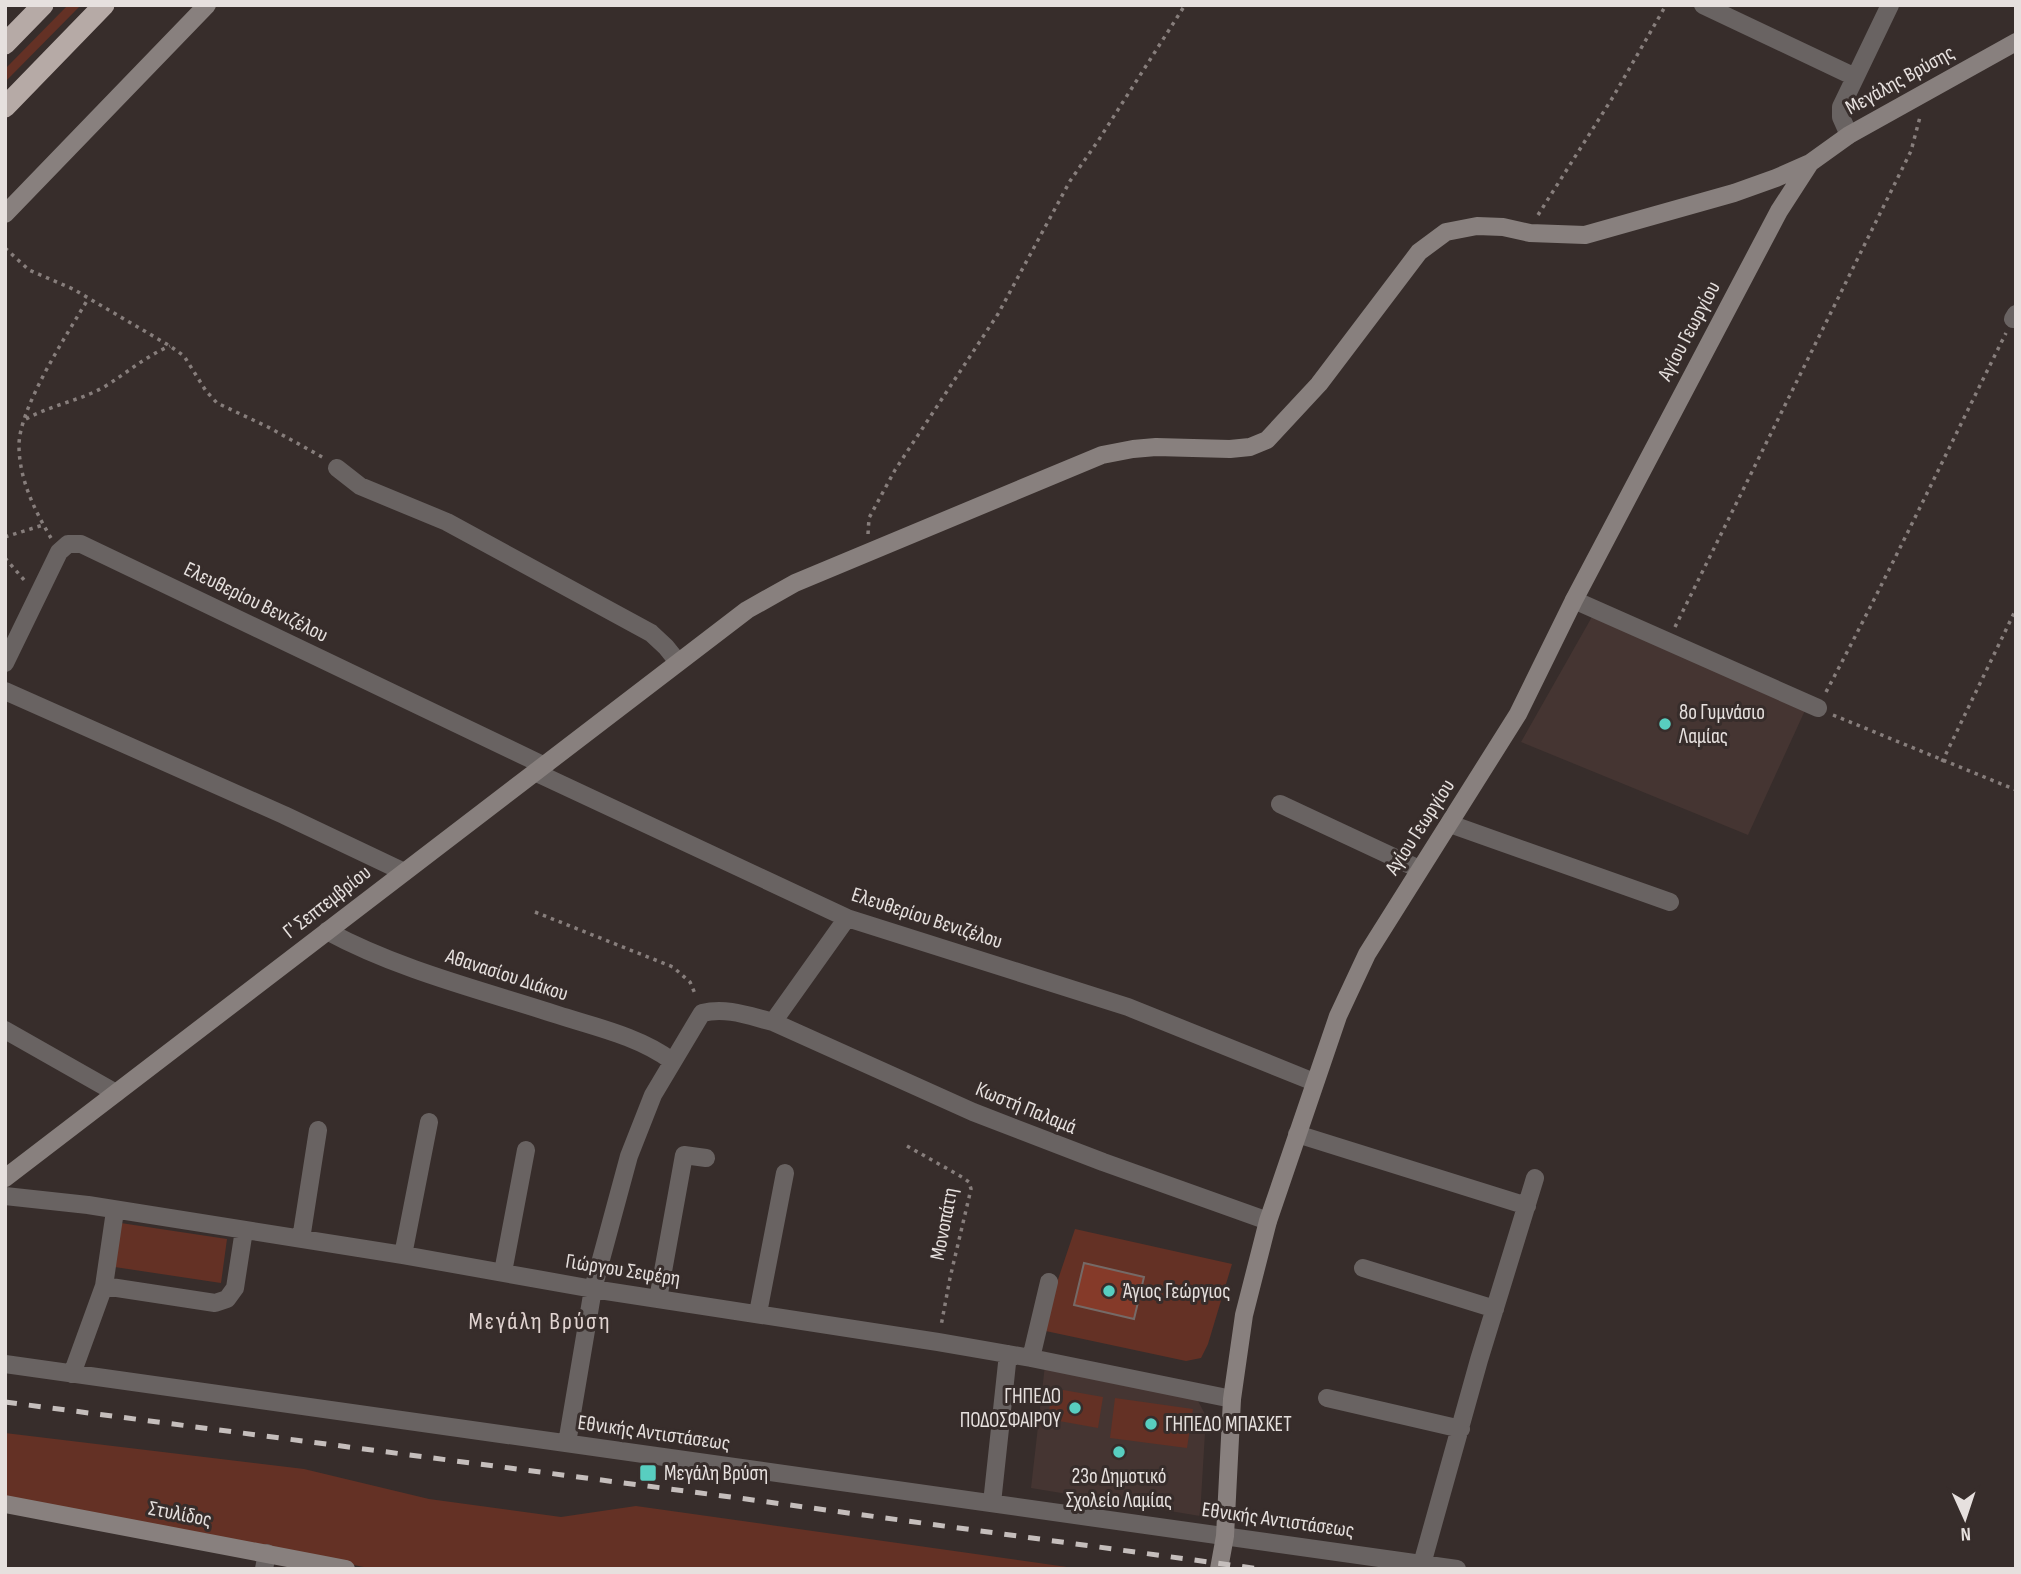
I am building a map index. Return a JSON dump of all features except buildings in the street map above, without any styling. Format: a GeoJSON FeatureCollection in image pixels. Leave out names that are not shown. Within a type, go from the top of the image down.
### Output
{"type":"FeatureCollection","features":[{"type":"Feature","properties":{"kind":"highway"},"geometry":{"type":"LineString","coordinates":[[5,44],[43,5]]}},
{"type":"Feature","properties":{"kind":"highway"},"geometry":{"type":"LineString","coordinates":[[5,107],[104,5]]}},
{"type":"Feature","properties":{"kind":"street"},"geometry":{"type":"LineString","coordinates":[[5,214],[207,5]]}},
{"type":"Feature","properties":{"kind":"street"},"geometry":{"type":"LineString","coordinates":[[1703,5],[1855,78]]}},
{"type":"Feature","properties":{"kind":"street"},"geometry":{"type":"LineString","coordinates":[[1849,135],[1843,127],[1841,107],[1890,5]]}},
{"type":"Feature","properties":{"kind":"street","name":"Μεγάλης Βρύσης"},"geometry":{"type":"LineString","coordinates":[[1810,163],[1849,135],[2016,42]]}},
{"type":"Feature","properties":{"kind":"street","name":"Γ' Σεπτεμβρίου"},"geometry":{"type":"LineString","coordinates":[[5,1178],[678,662],[771,595],[1102,456],[1156,447],[1250,447],[1267,439],[1319,384],[1419,252],[1446,232],[1477,226],[1503,227],[1530,233],[1585,235],[1745,189],[1810,163]]}},
{"type":"Feature","properties":{"kind":"street","name":"Αγίου Γεωργίου"},"geometry":{"type":"LineString","coordinates":[[1219,1569],[1225,1536],[1232,1399],[1244,1315],[1268,1221],[1314,1082],[1350,987],[1419,869],[1518,714],[1574,600],[1779,211],[1810,163]]}},
{"type":"Feature","properties":{"kind":"street"},"geometry":{"type":"LineString","coordinates":[[337,468],[360,486],[447,522],[651,633],[678,662]]}},
{"type":"Feature","properties":{"kind":"street","name":"Ελευθερίου Βενιζέλου"},"geometry":{"type":"LineString","coordinates":[[59,552],[68,544],[81,544],[847,918],[1128,1007],[1314,1082]]}},
{"type":"Feature","properties":{"kind":"street"},"geometry":{"type":"LineString","coordinates":[[5,663],[59,552]]}},
{"type":"Feature","properties":{"kind":"street"},"geometry":{"type":"LineString","coordinates":[[1574,600],[1818,708]]}},
{"type":"Feature","properties":{"kind":"street"},"geometry":{"type":"LineString","coordinates":[[5,691],[284,815],[404,872]]}},
{"type":"Feature","properties":{"kind":"street"},"geometry":{"type":"LineString","coordinates":[[1280,804],[1419,869]]}},
{"type":"Feature","properties":{"kind":"street"},"geometry":{"type":"LineString","coordinates":[[1450,824],[1670,902]]}},
{"type":"Feature","properties":{"kind":"street"},"geometry":{"type":"LineString","coordinates":[[773,1022],[847,918]]}},
{"type":"Feature","properties":{"kind":"street","name":"Αθανασίου Διάκου"},"geometry":{"type":"LineString","coordinates":[[327,931],[360,949],[658,1050],[672,1061]]}},
{"type":"Feature","properties":{"kind":"street","name":"Κωστή Παλαμά"},"geometry":{"type":"LineString","coordinates":[[702,1013],[731,1011],[773,1022],[973,1112],[1268,1221]]}},
{"type":"Feature","properties":{"kind":"street"},"geometry":{"type":"LineString","coordinates":[[566,1443],[593,1289],[635,1138],[653,1095],[702,1013]]}},
{"type":"Feature","properties":{"kind":"street"},"geometry":{"type":"LineString","coordinates":[[5,1030],[116,1093]]}},
{"type":"Feature","properties":{"kind":"street"},"geometry":{"type":"LineString","coordinates":[[403,1255],[429,1122]]}},
{"type":"Feature","properties":{"kind":"street"},"geometry":{"type":"LineString","coordinates":[[301,1239],[318,1130]]}},
{"type":"Feature","properties":{"kind":"street"},"geometry":{"type":"LineString","coordinates":[[1297,1134],[1527,1206]]}},
{"type":"Feature","properties":{"kind":"street"},"geometry":{"type":"LineString","coordinates":[[503,1272],[526,1150]]}},
{"type":"Feature","properties":{"kind":"street"},"geometry":{"type":"LineString","coordinates":[[658,1298],[684,1155],[706,1158]]}},
{"type":"Feature","properties":{"kind":"street"},"geometry":{"type":"LineString","coordinates":[[758,1313],[785,1173]]}},
{"type":"Feature","properties":{"kind":"street"},"geometry":{"type":"LineString","coordinates":[[1422,1564],[1535,1178]]}},
{"type":"Feature","properties":{"kind":"street","name":"Γιώργου Σεφέρη"},"geometry":{"type":"LineString","coordinates":[[5,1196],[88,1205],[403,1255],[593,1289],[938,1342],[1232,1399]]}},
{"type":"Feature","properties":{"kind":"street"},"geometry":{"type":"LineString","coordinates":[[72,1374],[104,1286],[115,1211]]}},
{"type":"Feature","properties":{"kind":"street"},"geometry":{"type":"LineString","coordinates":[[104,1286],[215,1303],[227,1299],[235,1287],[244,1230]]}},
{"type":"Feature","properties":{"kind":"street"},"geometry":{"type":"LineString","coordinates":[[1363,1268],[1495,1309]]}},
{"type":"Feature","properties":{"kind":"street"},"geometry":{"type":"LineString","coordinates":[[1031,1358],[1049,1282]]}},
{"type":"Feature","properties":{"kind":"street"},"geometry":{"type":"LineString","coordinates":[[992,1503],[1008,1354]]}},
{"type":"Feature","properties":{"kind":"street","name":"Εθνικής Αντιστάσεως"},"geometry":{"type":"LineString","coordinates":[[5,1364],[1457,1569]]}},
{"type":"Feature","properties":{"kind":"street"},"geometry":{"type":"LineString","coordinates":[[1328,1398],[1461,1429]]}},
{"type":"Feature","properties":{"kind":"street","name":"Στυλίδος"},"geometry":{"type":"LineString","coordinates":[[5,1504],[266,1561],[346,1569]]}},
{"type":"Feature","properties":{"kind":"path"},"geometry":{"type":"LineString","coordinates":[[866,554],[869,518],[895,470],[998,314],[1070,181],[1185,5]]}},
{"type":"Feature","properties":{"kind":"path"},"geometry":{"type":"LineString","coordinates":[[1530,233],[1540,210],[1613,97],[1666,5]]}},
{"type":"Feature","properties":{"kind":"path"},"geometry":{"type":"LineString","coordinates":[[1667,642],[1910,151],[1919,127],[1921,94]]}},
{"type":"Feature","properties":{"kind":"path"},"geometry":{"type":"LineString","coordinates":[[5,248],[29,270],[88,299],[184,356],[206,391],[217,403],[315,452],[337,468]]}},
{"type":"Feature","properties":{"kind":"path"},"geometry":{"type":"LineString","coordinates":[[59,552],[36,515],[22,470],[19,447],[21,430],[44,374],[88,299]]}},
{"type":"Feature","properties":{"kind":"path"},"geometry":{"type":"LineString","coordinates":[[2014,316],[1877,595],[1818,708],[1942,762],[2016,790]]}},
{"type":"Feature","properties":{"kind":"path"},"geometry":{"type":"LineString","coordinates":[[26,419],[46,408],[81,397],[104,386],[152,354],[170,346]]}},
{"type":"Feature","properties":{"kind":"path"},"geometry":{"type":"LineString","coordinates":[[5,537],[43,525]]}},
{"type":"Feature","properties":{"kind":"path"},"geometry":{"type":"LineString","coordinates":[[5,558],[11,562],[21,578],[40,594]]}},
{"type":"Feature","properties":{"kind":"path"},"geometry":{"type":"LineString","coordinates":[[1942,762],[2016,610]]}},
{"type":"Feature","properties":{"kind":"path"},"geometry":{"type":"LineString","coordinates":[[535,912],[673,967],[690,982],[702,1013]]}},
{"type":"Feature","properties":{"kind":"path","name":"Μονοπάτη"},"geometry":{"type":"LineString","coordinates":[[907,1146],[962,1177],[969,1182],[971,1189],[938,1342]]}},
{"type":"Feature","properties":{"kind":"shaded area"},"geometry":{"type":"Polygon","coordinates":[[[68,5],[81,5],[5,82],[5,69],[68,5]]]}},
{"type":"Feature","properties":{"kind":"shaded area","name":"8ο Γυμνάσιο Λαμίας"},"geometry":{"type":"Polygon","coordinates":[[[1593,615],[1807,706],[1748,835],[1521,742],[1593,615]]]}},
{"type":"Feature","properties":{"kind":"shaded area"},"geometry":{"type":"Polygon","coordinates":[[[114,1222],[227,1239],[221,1283],[108,1266],[114,1222]]]}},
{"type":"Feature","properties":{"kind":"shaded area"},"geometry":{"type":"Polygon","coordinates":[[[1075,1229],[1232,1264],[1208,1344],[1201,1358],[1186,1361],[1041,1330],[1075,1229]]]}},
{"type":"Feature","properties":{"kind":"shaded area","name":"23ο Δημοτικό Σχολείο Λαμίας"},"geometry":{"type":"Polygon","coordinates":[[[1045,1365],[1188,1395],[1198,1401],[1206,1416],[1200,1516],[1031,1488],[1045,1365]]]}},
{"type":"Feature","properties":{"kind":"shaded area","name":"ΓΗΠΕΔΟ ΠΟΔΟΣΦΑΙΡΟΥ"},"geometry":{"type":"Polygon","coordinates":[[[1052,1388],[1103,1397],[1098,1428],[1048,1419],[1052,1388]]]}},
{"type":"Feature","properties":{"kind":"shaded area","name":"ΓΗΠΕΔΟ ΜΠΑΣΚΕΤ"},"geometry":{"type":"Polygon","coordinates":[[[1115,1398],[1193,1409],[1187,1448],[1110,1438],[1115,1398]]]}},
{"type":"Feature","properties":{"kind":"shaded area"},"geometry":{"type":"Polygon","coordinates":[[[5,1433],[304,1469],[429,1499],[561,1517],[636,1506],[1081,1569],[374,1569],[5,1497],[5,1433]]]}},
{"type":"Feature","properties":{"kind":"railway"},"geometry":{"type":"LineString","coordinates":[[5,1402],[1260,1569]]}},
{"type":"Feature","properties":{"kind":"place","name":"8ο Γυμνάσιο Λαμίας"},"geometry":{"type":"Point","coordinates":[1665,724]}},
{"type":"Feature","properties":{"kind":"place","name":"Άγιος Γεώργιος"},"geometry":{"type":"Point","coordinates":[1109,1291]}},
{"type":"Feature","properties":{"kind":"place","name":"ΓΗΠΕΔΟ ΠΟΔΟΣΦΑΙΡΟΥ"},"geometry":{"type":"Point","coordinates":[1075,1408]}},
{"type":"Feature","properties":{"kind":"place","name":"ΓΗΠΕΔΟ ΜΠΑΣΚΕΤ"},"geometry":{"type":"Point","coordinates":[1151,1424]}},
{"type":"Feature","properties":{"kind":"place","name":"23ο Δημοτικό Σχολείο Λαμίας"},"geometry":{"type":"Point","coordinates":[1119,1452]}},
{"type":"Feature","properties":{"kind":"place","name":"Μεγάλη Βρύση"},"geometry":{"type":"Point","coordinates":[648,1473]}},
{"type":"Feature","properties":{"kind":"district","name":"Μεγάλη Βρύση"},"geometry":{"type":"Point","coordinates":[540,1321]}}]}
